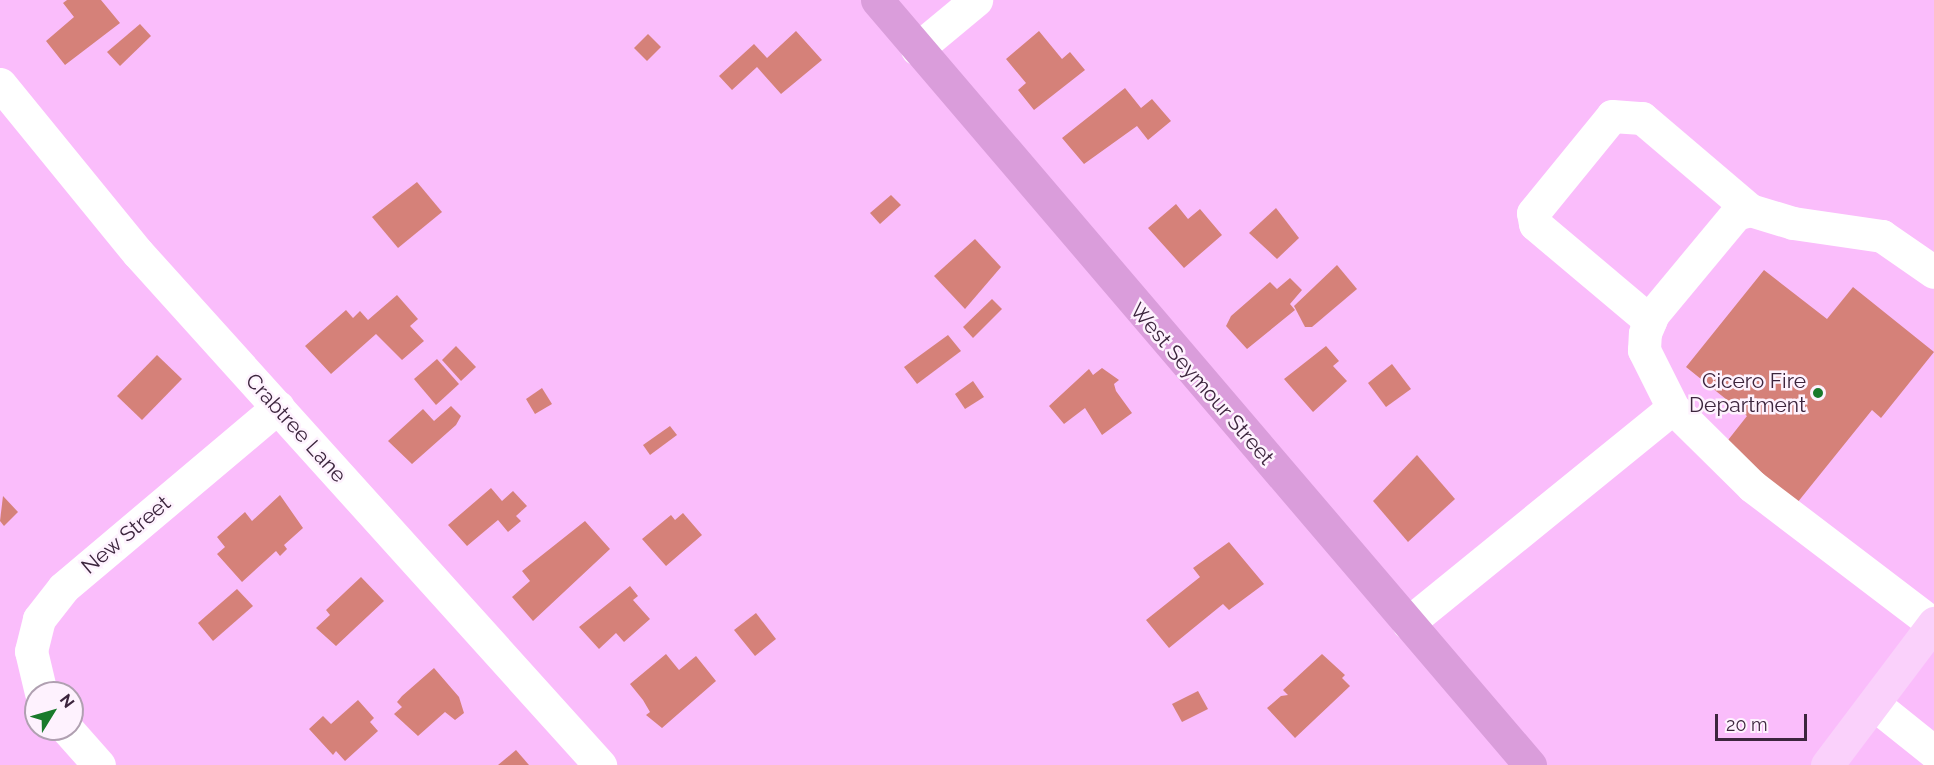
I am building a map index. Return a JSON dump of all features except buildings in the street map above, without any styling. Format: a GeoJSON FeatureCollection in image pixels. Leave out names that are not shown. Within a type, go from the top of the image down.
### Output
{"type":"FeatureCollection","features":[{"type":"Feature","properties":{"kind":"highway","name":"West Seymour Street"},"geometry":{"type":"LineString","coordinates":[[877,0],[916,49],[1530,765]]}},
{"type":"Feature","properties":{"kind":"main road"},"geometry":{"type":"LineString","coordinates":[[1827,765],[1934,624]]}},
{"type":"Feature","properties":{"kind":"street"},"geometry":{"type":"LineString","coordinates":[[916,49],[976,0]]}},
{"type":"Feature","properties":{"kind":"street","name":"Crabtree Lane"},"geometry":{"type":"LineString","coordinates":[[0,84],[138,253],[600,765]]}},
{"type":"Feature","properties":{"kind":"street"},"geometry":{"type":"LineString","coordinates":[[1650,321],[1534,224],[1533,213],[1612,116],[1642,118],[1750,210],[1793,223],[1882,236],[1934,272]]}},
{"type":"Feature","properties":{"kind":"street"},"geometry":{"type":"LineString","coordinates":[[1750,210],[1736,214],[1725,225],[1650,321],[1644,350],[1673,408],[1752,486],[1934,624]]}},
{"type":"Feature","properties":{"kind":"street","name":"New Street"},"geometry":{"type":"LineString","coordinates":[[38,681],[31,651],[39,619],[63,588],[278,407]]}},
{"type":"Feature","properties":{"kind":"street"},"geometry":{"type":"LineString","coordinates":[[1408,623],[1673,408]]}},
{"type":"Feature","properties":{"kind":"street"},"geometry":{"type":"LineString","coordinates":[[1874,704],[1934,752]]}},
{"type":"Feature","properties":{"kind":"street"},"geometry":{"type":"LineString","coordinates":[[78,741],[99,765]]}},
{"type":"Feature","properties":{"kind":"place","name":"Cicero Fire Department"},"geometry":{"type":"Point","coordinates":[1818,393]}}]}
